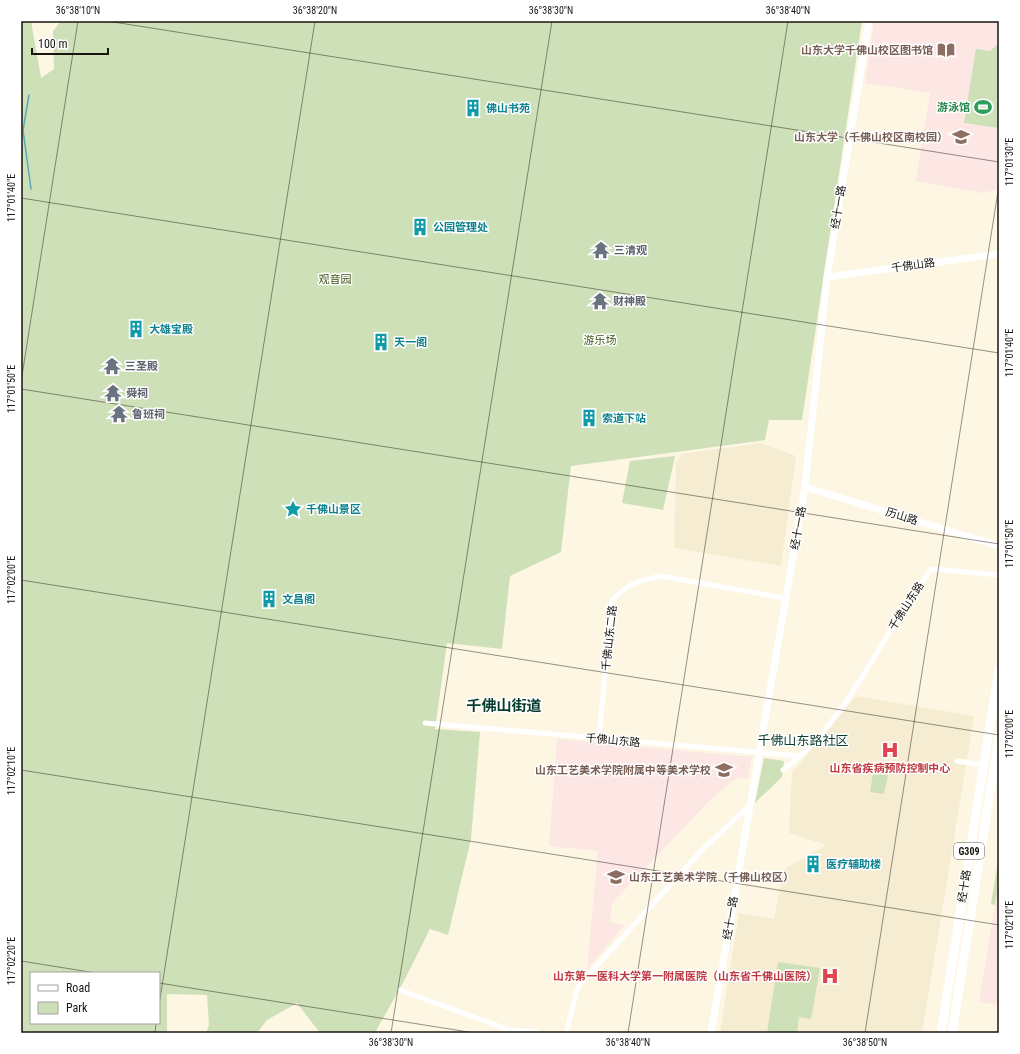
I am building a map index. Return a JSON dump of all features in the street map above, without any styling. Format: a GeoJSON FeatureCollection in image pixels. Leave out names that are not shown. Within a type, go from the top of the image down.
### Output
{"type":"FeatureCollection","features":[{"type":"Feature","properties":{"kind":"highway","name":"经十路"},"geometry":{"type":"LineString","coordinates":[[941,1033],[999,669]]}},
{"type":"Feature","properties":{"kind":"highway","name":"经十路"},"geometry":{"type":"LineString","coordinates":[[952,1033],[999,736]]}},
{"type":"Feature","properties":{"kind":"street","name":"经十一路"},"geometry":{"type":"LineString","coordinates":[[711,1033],[805,487],[827,276],[869,21]]}},
{"type":"Feature","properties":{"kind":"street","name":"千佛山路"},"geometry":{"type":"LineString","coordinates":[[827,276],[999,254]]}},
{"type":"Feature","properties":{"kind":"street","name":"历山路"},"geometry":{"type":"LineString","coordinates":[[805,487],[999,546]]}},
{"type":"Feature","properties":{"kind":"street","name":"千佛山东路"},"geometry":{"type":"LineString","coordinates":[[783,770],[819,738],[842,706],[915,591],[932,569],[999,575]]}},
{"type":"Feature","properties":{"kind":"street","name":"千佛山东二路"},"geometry":{"type":"LineString","coordinates":[[599,738],[612,601],[622,590],[640,581],[660,576],[785,598]]}},
{"type":"Feature","properties":{"kind":"street","name":"千佛山东路"},"geometry":{"type":"LineString","coordinates":[[425,723],[800,756]]}},
{"type":"Feature","properties":{"kind":"street"},"geometry":{"type":"LineString","coordinates":[[957,761],[983,765]]}},
{"type":"Feature","properties":{"kind":"street"},"geometry":{"type":"LineString","coordinates":[[566,1033],[578,987],[582,982],[701,851],[749,806]]}},
{"type":"Feature","properties":{"kind":"street"},"geometry":{"type":"LineString","coordinates":[[400,990],[509,1032],[536,1033]]}},
{"type":"Feature","properties":{"kind":"shaded area","name":"山东大学（千佛山校区南校园）"},"geometry":{"type":"Polygon","coordinates":[[[874,21],[999,21],[999,189],[982,193],[916,181],[930,93],[865,83],[874,21]]]}},
{"type":"Feature","properties":{"kind":"shaded area"},"geometry":{"type":"Polygon","coordinates":[[[760,443],[796,456],[781,566],[674,548],[676,463],[682,454],[760,443]]]}},
{"type":"Feature","properties":{"kind":"shaded area","name":"山东第一医科大学第一附属医院（山东省千佛山医院）"},"geometry":{"type":"Polygon","coordinates":[[[856,696],[974,716],[922,1033],[720,1033],[739,913],[774,919],[783,870],[826,845],[789,833],[792,773],[856,696]]]}},
{"type":"Feature","properties":{"kind":"shaded area","name":"山东工艺美术学院（千佛山校区）"},"geometry":{"type":"Polygon","coordinates":[[[557,739],[752,757],[748,779],[737,778],[712,798],[612,903],[610,922],[625,925],[587,969],[598,851],[549,846],[557,739]]]}},
{"type":"Feature","properties":{"kind":"shaded area"},"geometry":{"type":"Polygon","coordinates":[[[999,881],[999,1005],[979,1002],[999,881]]]}},
{"type":"Feature","properties":{"kind":"green space","name":"千佛山景区"},"geometry":{"type":"Polygon","coordinates":[[[21,21],[31,21],[41,78],[54,69],[53,31],[61,21],[862,21],[802,420],[769,420],[765,440],[571,466],[561,552],[510,576],[502,649],[447,643],[435,729],[480,732],[471,839],[448,935],[430,929],[405,979],[376,1031],[372,1033],[320,1033],[297,1003],[267,1020],[257,1033],[206,1033],[209,1025],[207,995],[167,994],[167,1033],[21,1033],[21,21]]]}},
{"type":"Feature","properties":{"kind":"green space"},"geometry":{"type":"Polygon","coordinates":[[[999,43],[999,128],[964,123],[976,49],[990,51],[999,43]]]}},
{"type":"Feature","properties":{"kind":"green space"},"geometry":{"type":"Polygon","coordinates":[[[675,456],[663,510],[622,503],[630,461],[675,456]]]}},
{"type":"Feature","properties":{"kind":"green space"},"geometry":{"type":"Polygon","coordinates":[[[764,758],[784,761],[782,777],[755,803],[764,758]]]}},
{"type":"Feature","properties":{"kind":"green space"},"geometry":{"type":"Polygon","coordinates":[[[874,767],[889,770],[884,794],[870,792],[874,767]]]}},
{"type":"Feature","properties":{"kind":"green space"},"geometry":{"type":"Polygon","coordinates":[[[999,855],[999,881],[995,905],[991,904],[999,855]]]}},
{"type":"Feature","properties":{"kind":"green space"},"geometry":{"type":"Polygon","coordinates":[[[778,962],[820,968],[811,1019],[799,1017],[797,1033],[767,1033],[778,962]]]}},
{"type":"Feature","properties":{"kind":"waterway"},"geometry":{"type":"LineString","coordinates":[[29,95],[23,130],[31,189]]}},
{"type":"Feature","properties":{"kind":"place","name":"山东大学千佛山校区图书馆"},"geometry":{"type":"Point","coordinates":[946,50]}},
{"type":"Feature","properties":{"kind":"place","name":"游泳馆"},"geometry":{"type":"Point","coordinates":[983,107]}},
{"type":"Feature","properties":{"kind":"place","name":"佛山书苑"},"geometry":{"type":"Point","coordinates":[473,108]}},
{"type":"Feature","properties":{"kind":"place","name":"山东大学（千佛山校区南校园）"},"geometry":{"type":"Point","coordinates":[961,137]}},
{"type":"Feature","properties":{"kind":"place","name":"公园管理处"},"geometry":{"type":"Point","coordinates":[420,227]}},
{"type":"Feature","properties":{"kind":"place","name":"三清观"},"geometry":{"type":"Point","coordinates":[601,250]}},
{"type":"Feature","properties":{"kind":"place","name":"财神殿"},"geometry":{"type":"Point","coordinates":[600,301]}},
{"type":"Feature","properties":{"kind":"place","name":"大雄宝殿"},"geometry":{"type":"Point","coordinates":[136,329]}},
{"type":"Feature","properties":{"kind":"place","name":"天一阁"},"geometry":{"type":"Point","coordinates":[381,342]}},
{"type":"Feature","properties":{"kind":"place","name":"三圣殿"},"geometry":{"type":"Point","coordinates":[112,366]}},
{"type":"Feature","properties":{"kind":"place","name":"舜祠"},"geometry":{"type":"Point","coordinates":[113,393]}},
{"type":"Feature","properties":{"kind":"place","name":"鲁班祠"},"geometry":{"type":"Point","coordinates":[119,414]}},
{"type":"Feature","properties":{"kind":"place","name":"索道下站"},"geometry":{"type":"Point","coordinates":[589,418]}},
{"type":"Feature","properties":{"kind":"place","name":"千佛山景区"},"geometry":{"type":"Point","coordinates":[293,509]}},
{"type":"Feature","properties":{"kind":"place","name":"文昌阁"},"geometry":{"type":"Point","coordinates":[269,599]}},
{"type":"Feature","properties":{"kind":"place","name":"山东省疾病预防控制中心"},"geometry":{"type":"Point","coordinates":[890,750]}},
{"type":"Feature","properties":{"kind":"place","name":"山东工艺美术学院附属中等美术学校"},"geometry":{"type":"Point","coordinates":[724,770]}},
{"type":"Feature","properties":{"kind":"place","name":"医疗辅助楼"},"geometry":{"type":"Point","coordinates":[813,864]}},
{"type":"Feature","properties":{"kind":"place","name":"山东工艺美术学院（千佛山校区）"},"geometry":{"type":"Point","coordinates":[616,877]}},
{"type":"Feature","properties":{"kind":"place","name":"山东第一医科大学第一附属医院（山东省千佛山医院）"},"geometry":{"type":"Point","coordinates":[830,976]}},
{"type":"Feature","properties":{"kind":"district","name":"千佛山街道"},"geometry":{"type":"Point","coordinates":[504,706]}},
{"type":"Feature","properties":{"kind":"district","name":"千佛山东路社区"},"geometry":{"type":"Point","coordinates":[803,740]}},
{"type":"Feature","properties":{"kind":"park label","name":"观音园"},"geometry":{"type":"Point","coordinates":[335,279]}},
{"type":"Feature","properties":{"kind":"park label","name":"游乐场"},"geometry":{"type":"Point","coordinates":[600,340]}}]}
